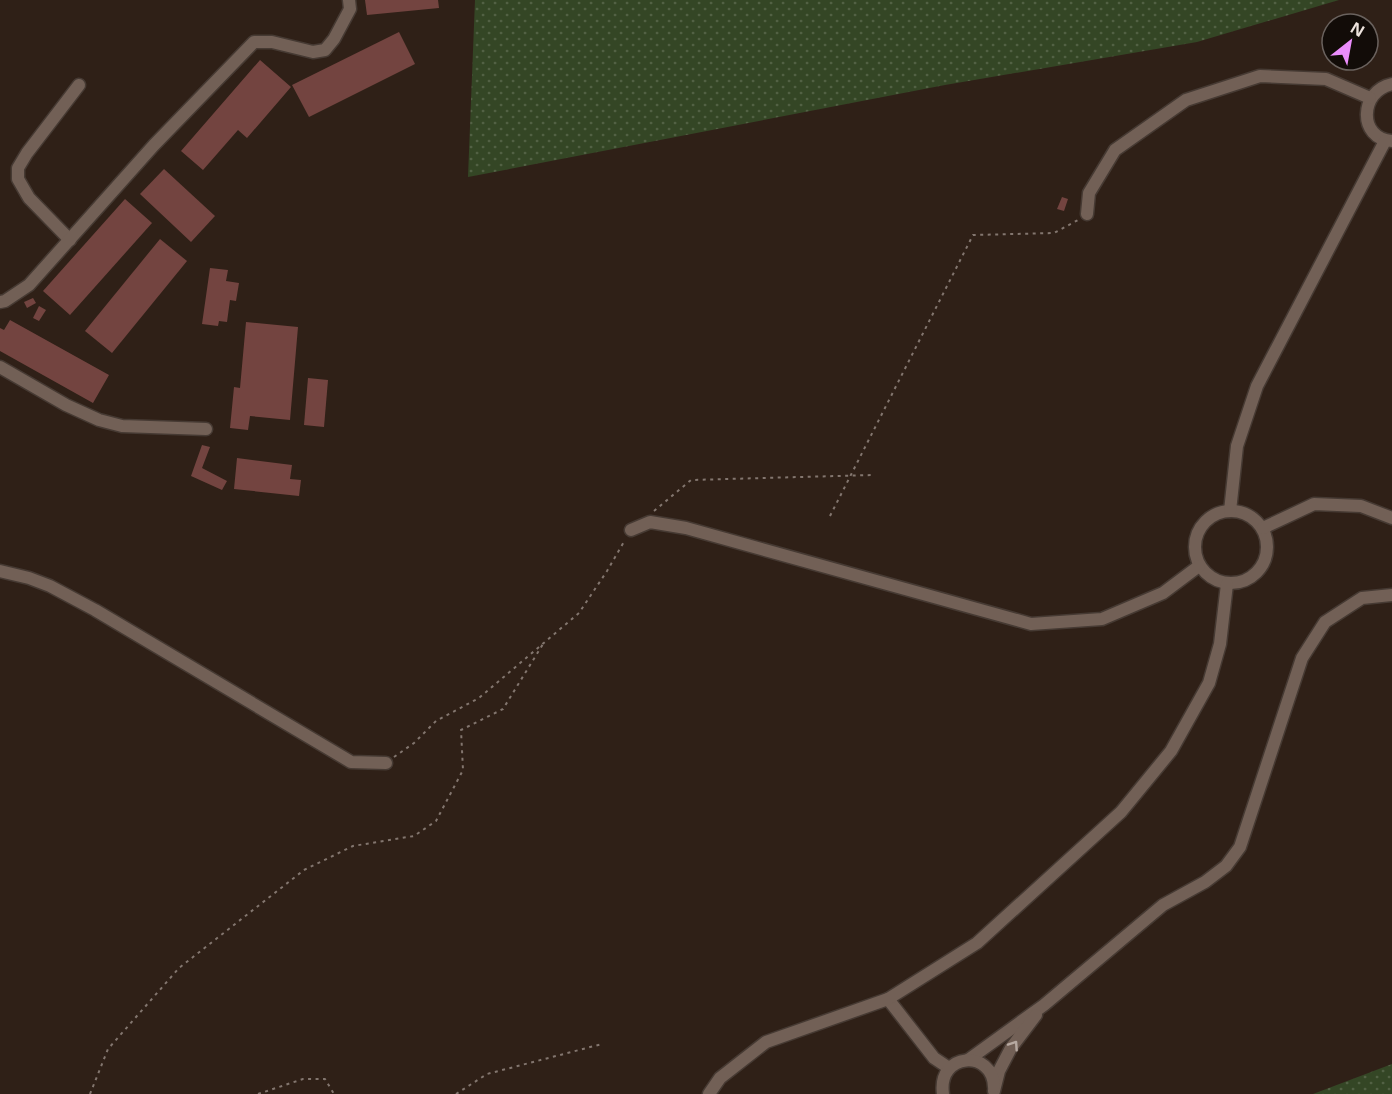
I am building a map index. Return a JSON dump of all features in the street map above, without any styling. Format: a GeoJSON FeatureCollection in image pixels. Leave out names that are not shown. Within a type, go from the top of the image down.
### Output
{"type":"FeatureCollection","features":[{"type":"Feature","properties":{"kind":"street"},"geometry":{"type":"LineString","coordinates":[[0,302],[29,285],[154,145],[254,42],[272,42],[313,52],[325,50],[334,39],[350,9],[349,0]]}},
{"type":"Feature","properties":{"kind":"street"},"geometry":{"type":"LineString","coordinates":[[1088,214],[1089,193],[1115,150],[1186,100],[1260,76],[1326,80],[1370,98]]}},
{"type":"Feature","properties":{"kind":"street"},"geometry":{"type":"LineString","coordinates":[[1230,510],[1237,446],[1257,386],[1388,141],[1374,134],[1368,122],[1366,110],[1370,98],[1378,89],[1392,84]]}},
{"type":"Feature","properties":{"kind":"street"},"geometry":{"type":"LineString","coordinates":[[70,240],[29,198],[18,179],[18,168],[79,85]]}},
{"type":"Feature","properties":{"kind":"street"},"geometry":{"type":"LineString","coordinates":[[0,367],[66,405],[99,420],[122,426],[206,429]]}},
{"type":"Feature","properties":{"kind":"street"},"geometry":{"type":"LineString","coordinates":[[1263,528],[1314,504],[1361,506],[1392,518]]}},
{"type":"Feature","properties":{"kind":"street"},"geometry":{"type":"LineString","coordinates":[[1230,510],[1250,516],[1263,528],[1268,552],[1263,566],[1252,578],[1240,583],[1227,584],[1212,579],[1199,566],[1195,556],[1195,540],[1199,528],[1212,515],[1230,510]]}},
{"type":"Feature","properties":{"kind":"street"},"geometry":{"type":"LineString","coordinates":[[631,530],[650,522],[686,528],[1030,624],[1101,619],[1163,593],[1199,566]]}},
{"type":"Feature","properties":{"kind":"street"},"geometry":{"type":"LineString","coordinates":[[0,571],[50,586],[95,610],[351,762],[386,763]]}},
{"type":"Feature","properties":{"kind":"street"},"geometry":{"type":"LineString","coordinates":[[709,1094],[720,1078],[766,1042],[888,999],[977,943],[1121,812],[1171,751],[1209,683],[1220,644],[1227,584]]}},
{"type":"Feature","properties":{"kind":"street"},"geometry":{"type":"LineString","coordinates":[[968,1060],[1044,1005],[1163,905],[1205,882],[1226,866],[1240,847],[1302,658],[1325,622],[1362,598],[1392,595]]}},
{"type":"Feature","properties":{"kind":"street"},"geometry":{"type":"LineString","coordinates":[[888,999],[934,1058],[949,1068]]}},
{"type":"Feature","properties":{"kind":"street"},"geometry":{"type":"LineString","coordinates":[[994,1092],[999,1071],[1011,1048],[1044,1005]]}},
{"type":"Feature","properties":{"kind":"street"},"geometry":{"type":"LineString","coordinates":[[942,1094],[945,1073],[961,1061],[968,1060],[976,1061],[988,1070],[994,1083],[994,1092]]}},
{"type":"Feature","properties":{"kind":"path"},"geometry":{"type":"LineString","coordinates":[[830,516],[974,236],[1054,234],[1088,214]]}},
{"type":"Feature","properties":{"kind":"path"},"geometry":{"type":"LineString","coordinates":[[650,522],[654,510],[691,480],[873,475]]}},
{"type":"Feature","properties":{"kind":"path"},"geometry":{"type":"LineString","coordinates":[[386,763],[414,743],[436,721],[478,698],[579,613],[631,530]]}},
{"type":"Feature","properties":{"kind":"path"},"geometry":{"type":"LineString","coordinates":[[90,1094],[108,1049],[179,968],[304,870],[353,846],[414,836],[436,821],[463,771],[461,730],[504,709],[543,644]]}},
{"type":"Feature","properties":{"kind":"path"},"geometry":{"type":"LineString","coordinates":[[456,1094],[487,1074],[602,1044]]}},
{"type":"Feature","properties":{"kind":"path"},"geometry":{"type":"LineString","coordinates":[[258,1094],[303,1079],[325,1079],[334,1094]]}},
{"type":"Feature","properties":{"kind":"green space"},"geometry":{"type":"Polygon","coordinates":[[[475,0],[1339,0],[1197,42],[945,85],[468,177],[475,0]]]}},
{"type":"Feature","properties":{"kind":"green space"},"geometry":{"type":"Polygon","coordinates":[[[1392,1064],[1392,1094],[1313,1094],[1392,1064]]]}},
{"type":"Feature","properties":{"kind":"building"},"geometry":{"type":"Polygon","coordinates":[[[365,0],[438,0],[439,8],[367,15],[365,0]]]}},
{"type":"Feature","properties":{"kind":"building"},"geometry":{"type":"Polygon","coordinates":[[[399,32],[415,64],[309,117],[292,85],[399,32]]]}},
{"type":"Feature","properties":{"kind":"building"},"geometry":{"type":"Polygon","coordinates":[[[260,60],[291,87],[247,138],[238,130],[203,170],[181,151],[260,60]]]}},
{"type":"Feature","properties":{"kind":"building"},"geometry":{"type":"Polygon","coordinates":[[[164,169],[215,216],[191,242],[140,194],[164,169]]]}},
{"type":"Feature","properties":{"kind":"building"},"geometry":{"type":"Polygon","coordinates":[[[1062,197],[1068,199],[1064,211],[1057,209],[1062,197]]]}},
{"type":"Feature","properties":{"kind":"building"},"geometry":{"type":"Polygon","coordinates":[[[125,199],[152,223],[70,315],[43,291],[125,199]]]}},
{"type":"Feature","properties":{"kind":"building"},"geometry":{"type":"Polygon","coordinates":[[[160,239],[187,261],[112,353],[85,331],[160,239]]]}},
{"type":"Feature","properties":{"kind":"building"},"geometry":{"type":"Polygon","coordinates":[[[210,268],[228,270],[226,281],[239,283],[236,301],[230,300],[227,322],[219,321],[218,326],[202,324],[210,268]]]}},
{"type":"Feature","properties":{"kind":"building"},"geometry":{"type":"Polygon","coordinates":[[[33,298],[36,303],[27,308],[24,302],[33,298]]]}},
{"type":"Feature","properties":{"kind":"building"},"geometry":{"type":"Polygon","coordinates":[[[39,306],[46,310],[39,321],[33,318],[39,306]]]}},
{"type":"Feature","properties":{"kind":"building"},"geometry":{"type":"Polygon","coordinates":[[[10,320],[109,375],[93,403],[0,351],[0,328],[4,330],[10,320]]]}},
{"type":"Feature","properties":{"kind":"building"},"geometry":{"type":"Polygon","coordinates":[[[246,322],[298,327],[290,420],[250,416],[248,430],[230,428],[234,387],[240,388],[246,322]]]}},
{"type":"Feature","properties":{"kind":"building"},"geometry":{"type":"Polygon","coordinates":[[[308,378],[328,380],[324,427],[304,425],[308,378]]]}},
{"type":"Feature","properties":{"kind":"building"},"geometry":{"type":"Polygon","coordinates":[[[202,445],[210,447],[202,468],[227,481],[222,490],[191,476],[202,445]]]}},
{"type":"Feature","properties":{"kind":"building"},"geometry":{"type":"Polygon","coordinates":[[[237,458],[292,465],[290,479],[301,480],[299,496],[234,489],[237,458]]]}}]}
